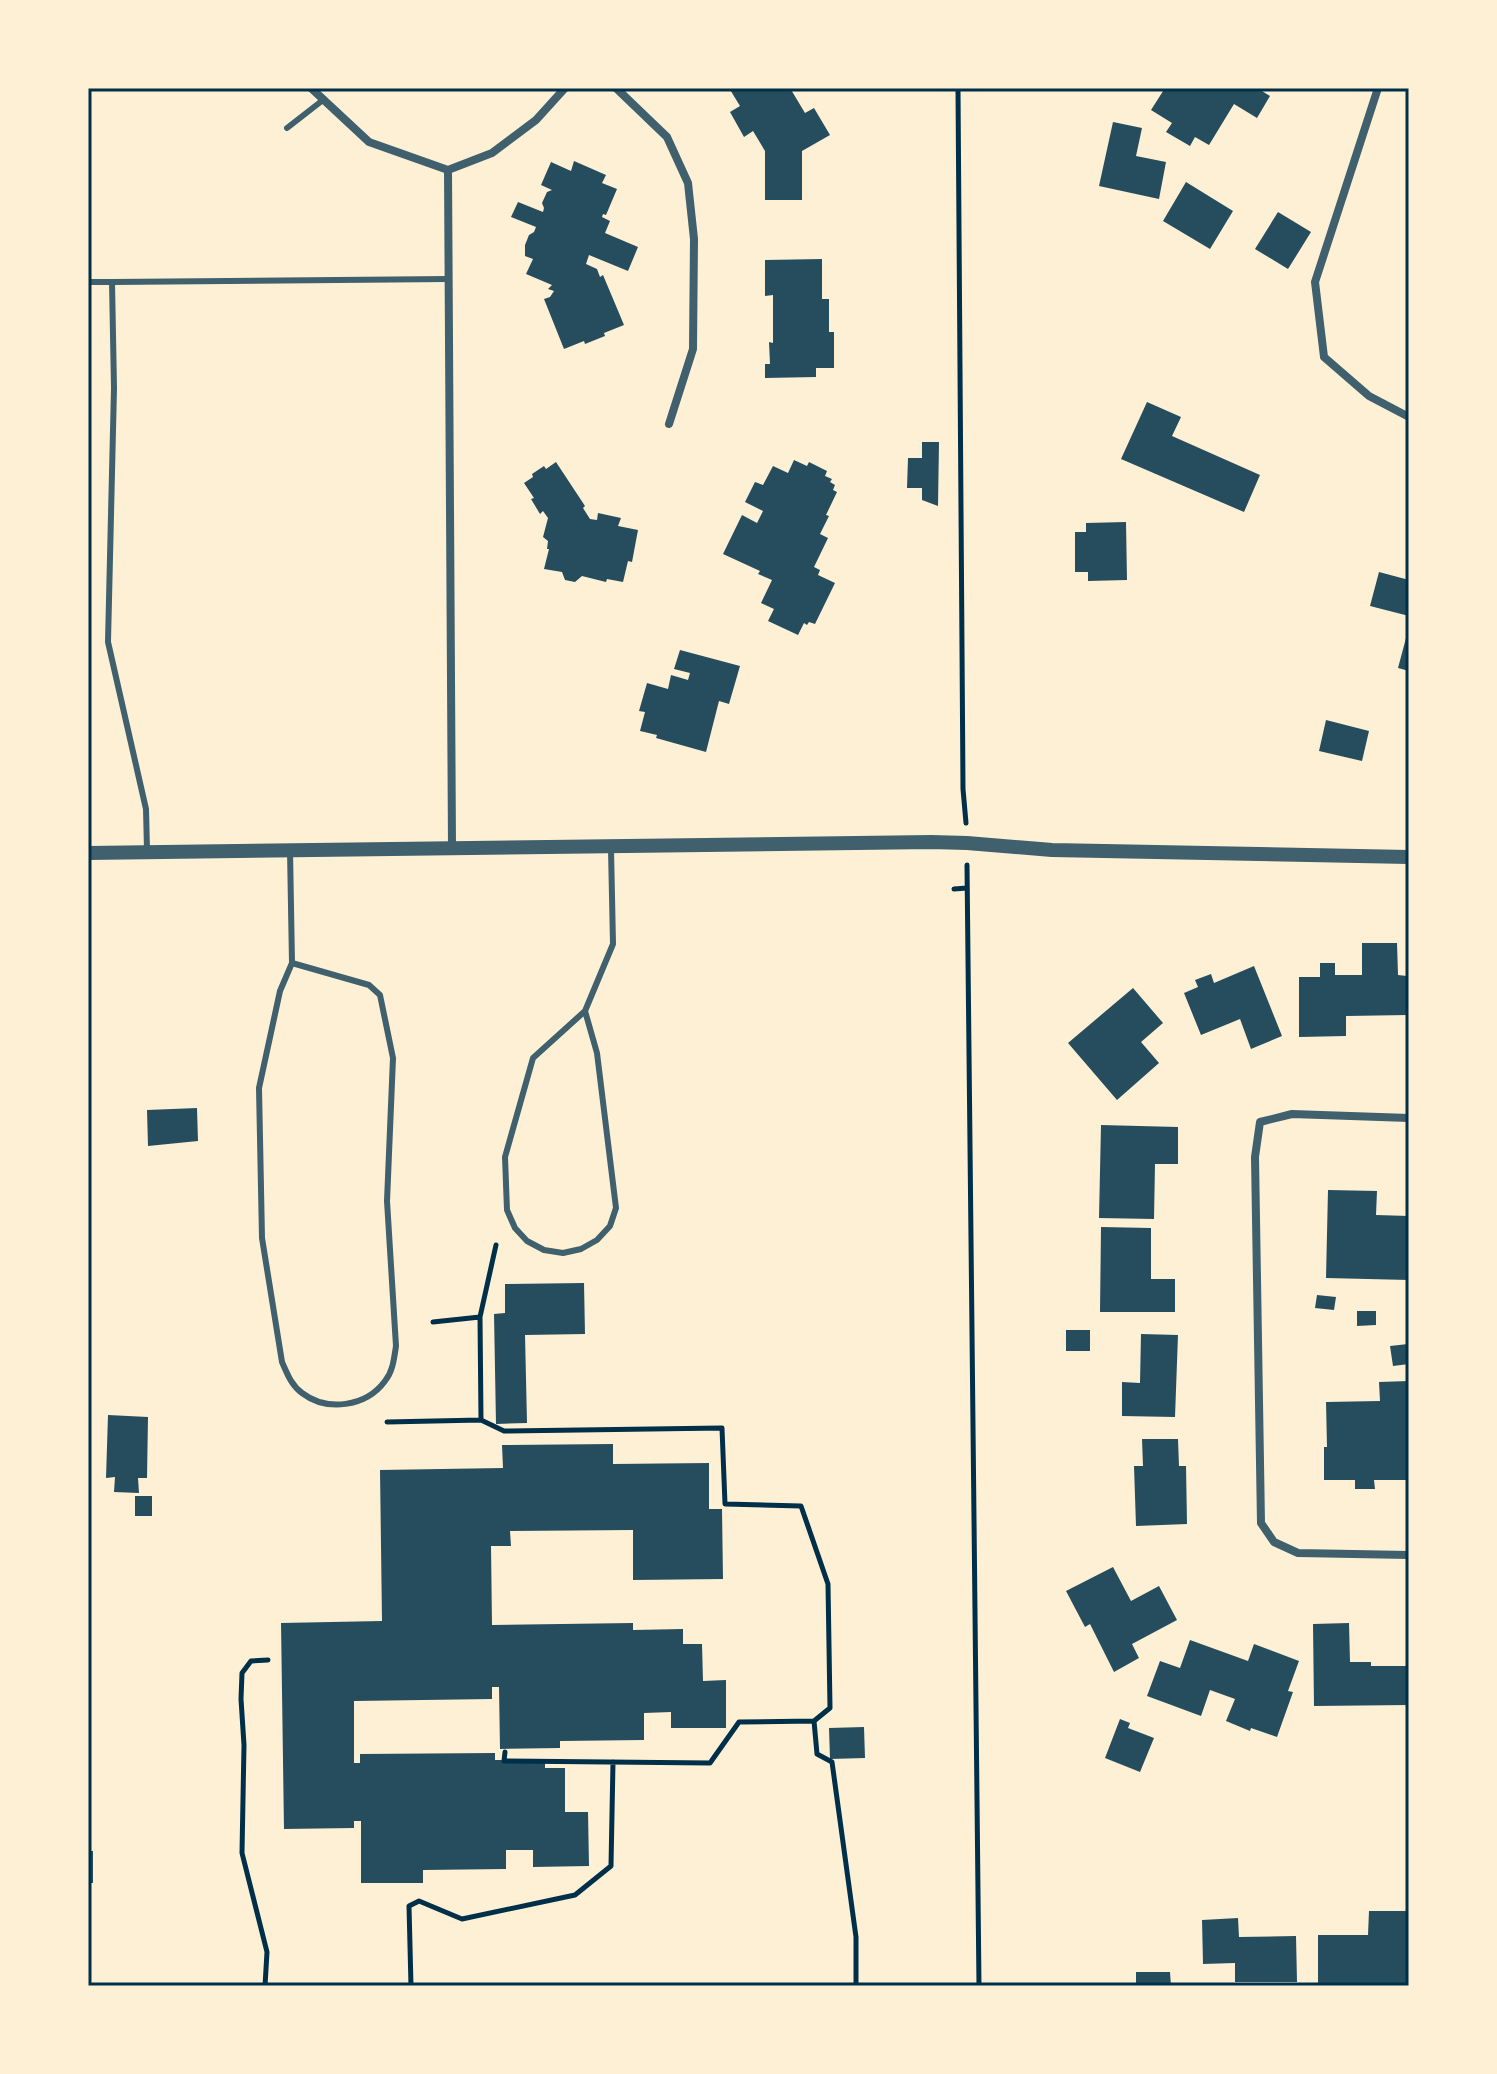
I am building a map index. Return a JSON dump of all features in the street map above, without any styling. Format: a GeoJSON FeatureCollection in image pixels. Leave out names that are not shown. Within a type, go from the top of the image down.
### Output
{"type":"FeatureCollection","features":[{"type":"Feature","properties":{"kind":"street"},"geometry":{"type":"LineString","coordinates":[[311,88],[369,142],[448,170],[492,153],[536,120],[565,88]]}},
{"type":"Feature","properties":{"kind":"street"},"geometry":{"type":"LineString","coordinates":[[616,88],[667,137],[688,183],[694,239],[693,349],[669,424]]}},
{"type":"Feature","properties":{"kind":"street"},"geometry":{"type":"LineString","coordinates":[[1378,88],[1315,282],[1324,357],[1369,396],[1409,417]]}},
{"type":"Feature","properties":{"kind":"street"},"geometry":{"type":"LineString","coordinates":[[448,170],[452,848]]}},
{"type":"Feature","properties":{"kind":"street"},"geometry":{"type":"LineString","coordinates":[[88,853],[967,843],[1052,850],[1409,857]]}},
{"type":"Feature","properties":{"kind":"street"},"geometry":{"type":"LineString","coordinates":[[1409,1118],[1292,1114],[1260,1122],[1255,1157],[1261,1523],[1274,1542],[1298,1553],[1409,1555]]}},
{"type":"Feature","properties":{"kind":"lane"},"geometry":{"type":"LineString","coordinates":[[287,128],[323,100]]}},
{"type":"Feature","properties":{"kind":"lane"},"geometry":{"type":"LineString","coordinates":[[88,282],[448,279]]}},
{"type":"Feature","properties":{"kind":"lane"},"geometry":{"type":"LineString","coordinates":[[112,282],[114,388],[108,642],[146,809],[148,852]]}},
{"type":"Feature","properties":{"kind":"lane"},"geometry":{"type":"LineString","coordinates":[[585,1011],[597,1053],[616,1208],[610,1226],[597,1240],[581,1249],[563,1253],[544,1250],[527,1241],[515,1228],[507,1210],[505,1157],[533,1058],[585,1011],[613,944],[611,847]]}},
{"type":"Feature","properties":{"kind":"lane"},"geometry":{"type":"LineString","coordinates":[[290,850],[292,963],[280,991],[259,1088],[262,1238],[282,1362],[289,1378],[302,1393],[318,1401],[337,1405],[355,1403],[371,1395],[385,1382],[393,1365],[396,1346],[387,1201],[393,1058],[380,995],[369,985],[292,963]]}},
{"type":"Feature","properties":{"kind":"path"},"geometry":{"type":"LineString","coordinates":[[958,88],[963,789],[967,843],[979,1986]]}},
{"type":"Feature","properties":{"kind":"path"},"geometry":{"type":"LineString","coordinates":[[954,889],[967,888]]}},
{"type":"Feature","properties":{"kind":"path"},"geometry":{"type":"LineString","coordinates":[[481,1420],[480,1317],[496,1245]]}},
{"type":"Feature","properties":{"kind":"path"},"geometry":{"type":"LineString","coordinates":[[433,1322],[480,1317]]}},
{"type":"Feature","properties":{"kind":"path"},"geometry":{"type":"LineString","coordinates":[[387,1422],[481,1420],[504,1431],[722,1428],[725,1504],[801,1506],[828,1584],[830,1708],[814,1721],[739,1722],[710,1763],[504,1761],[505,1752]]}},
{"type":"Feature","properties":{"kind":"path"},"geometry":{"type":"LineString","coordinates":[[265,1986],[267,1952],[242,1853],[244,1745],[241,1699],[242,1673],[251,1661],[268,1660]]}},
{"type":"Feature","properties":{"kind":"path"},"geometry":{"type":"LineString","coordinates":[[814,1721],[817,1754],[832,1762],[856,1937],[856,1986]]}},
{"type":"Feature","properties":{"kind":"path"},"geometry":{"type":"LineString","coordinates":[[411,1986],[409,1906],[419,1901],[462,1919],[575,1895],[611,1866],[613,1762]]}},
{"type":"Feature","properties":{"kind":"building"},"geometry":{"type":"Polygon","coordinates":[[[729,88],[790,88],[805,113],[814,108],[830,135],[802,151],[802,200],[765,200],[765,151],[753,131],[744,137],[730,112],[740,106],[729,88]]]}},
{"type":"Feature","properties":{"kind":"building"},"geometry":{"type":"Polygon","coordinates":[[[1165,88],[1257,88],[1270,96],[1257,118],[1234,104],[1209,145],[1195,137],[1190,146],[1166,132],[1172,123],[1151,110],[1165,88]]]}},
{"type":"Feature","properties":{"kind":"building"},"geometry":{"type":"Polygon","coordinates":[[[1113,122],[1142,128],[1136,156],[1166,162],[1159,199],[1099,186],[1113,122]]]}},
{"type":"Feature","properties":{"kind":"building"},"geometry":{"type":"Polygon","coordinates":[[[574,161],[606,175],[602,183],[617,189],[606,215],[602,217],[610,221],[605,233],[638,247],[628,271],[589,255],[586,264],[597,269],[600,277],[603,275],[624,325],[585,344],[584,341],[564,349],[544,299],[554,291],[548,289],[552,285],[526,274],[533,259],[525,256],[525,245],[536,227],[511,217],[518,202],[543,212],[542,203],[547,192],[552,190],[541,185],[551,162],[571,171],[574,161]]]}},
{"type":"Feature","properties":{"kind":"building"},"geometry":{"type":"Polygon","coordinates":[[[1186,182],[1233,211],[1210,249],[1163,221],[1186,182]]]}},
{"type":"Feature","properties":{"kind":"building"},"geometry":{"type":"Polygon","coordinates":[[[1278,212],[1311,232],[1288,269],[1255,249],[1278,212]]]}},
{"type":"Feature","properties":{"kind":"building"},"geometry":{"type":"Polygon","coordinates":[[[822,259],[822,299],[829,299],[829,332],[834,332],[834,368],[816,368],[816,377],[765,378],[765,364],[770,364],[769,342],[773,343],[773,295],[765,296],[765,260],[822,259]]]}},
{"type":"Feature","properties":{"kind":"building"},"geometry":{"type":"Polygon","coordinates":[[[1147,402],[1181,417],[1172,436],[1260,475],[1244,512],[1121,459],[1147,402]]]}},
{"type":"Feature","properties":{"kind":"building"},"geometry":{"type":"Polygon","coordinates":[[[922,442],[939,442],[938,506],[922,500],[922,488],[907,488],[908,458],[922,458],[922,442]]]}},
{"type":"Feature","properties":{"kind":"building"},"geometry":{"type":"Polygon","coordinates":[[[794,460],[807,466],[809,462],[827,471],[825,476],[832,479],[830,482],[835,485],[833,490],[837,492],[820,534],[828,538],[814,567],[820,570],[818,575],[835,583],[815,624],[804,623],[798,635],[768,621],[774,609],[761,603],[772,580],[723,554],[742,515],[757,523],[763,511],[745,502],[755,482],[763,485],[773,466],[788,473],[794,460]]]}},
{"type":"Feature","properties":{"kind":"building"},"geometry":{"type":"Polygon","coordinates":[[[556,462],[590,519],[597,520],[598,513],[621,518],[618,526],[638,530],[632,562],[628,561],[623,582],[607,579],[606,582],[582,576],[575,582],[565,580],[562,572],[544,569],[549,549],[548,541],[543,537],[548,518],[543,511],[540,514],[524,483],[544,466],[546,469],[556,462]]]}},
{"type":"Feature","properties":{"kind":"building"},"geometry":{"type":"Polygon","coordinates":[[[1126,522],[1127,580],[1088,581],[1088,572],[1075,572],[1075,532],[1086,532],[1086,523],[1126,522]]]}},
{"type":"Feature","properties":{"kind":"building"},"geometry":{"type":"Polygon","coordinates":[[[1379,572],[1409,580],[1409,616],[1370,606],[1379,572]]]}},
{"type":"Feature","properties":{"kind":"building"},"geometry":{"type":"Polygon","coordinates":[[[1406,638],[1409,639],[1409,671],[1398,668],[1406,638]]]}},
{"type":"Feature","properties":{"kind":"building"},"geometry":{"type":"Polygon","coordinates":[[[680,650],[740,666],[729,704],[719,701],[706,752],[640,731],[645,712],[639,711],[647,683],[668,689],[671,675],[688,680],[690,673],[674,669],[680,650]]]}},
{"type":"Feature","properties":{"kind":"building"},"geometry":{"type":"Polygon","coordinates":[[[1326,720],[1369,731],[1362,761],[1319,751],[1326,720]]]}},
{"type":"Feature","properties":{"kind":"building"},"geometry":{"type":"Polygon","coordinates":[[[1362,943],[1397,943],[1398,975],[1407,976],[1408,1015],[1346,1016],[1346,1036],[1299,1037],[1299,977],[1320,977],[1320,963],[1335,963],[1335,975],[1362,975],[1362,943]]]}},
{"type":"Feature","properties":{"kind":"building"},"geometry":{"type":"Polygon","coordinates":[[[1254,966],[1282,1036],[1251,1049],[1240,1019],[1201,1035],[1184,993],[1198,987],[1195,980],[1211,974],[1214,983],[1254,966]]]}},
{"type":"Feature","properties":{"kind":"building"},"geometry":{"type":"Polygon","coordinates":[[[1133,988],[1163,1023],[1141,1042],[1159,1063],[1117,1100],[1068,1043],[1133,988]]]}},
{"type":"Feature","properties":{"kind":"building"},"geometry":{"type":"Polygon","coordinates":[[[197,1108],[198,1141],[148,1146],[147,1110],[197,1108]]]}},
{"type":"Feature","properties":{"kind":"building"},"geometry":{"type":"Polygon","coordinates":[[[1101,1125],[1178,1127],[1178,1164],[1155,1164],[1154,1219],[1099,1218],[1101,1125]]]}},
{"type":"Feature","properties":{"kind":"building"},"geometry":{"type":"Polygon","coordinates":[[[1328,1190],[1377,1191],[1376,1215],[1409,1216],[1409,1280],[1326,1278],[1328,1190]]]}},
{"type":"Feature","properties":{"kind":"building"},"geometry":{"type":"Polygon","coordinates":[[[1101,1227],[1151,1228],[1151,1279],[1175,1279],[1175,1312],[1100,1312],[1101,1227]]]}},
{"type":"Feature","properties":{"kind":"building"},"geometry":{"type":"Polygon","coordinates":[[[584,1283],[585,1334],[525,1335],[527,1423],[496,1424],[494,1314],[505,1313],[505,1284],[584,1283]]]}},
{"type":"Feature","properties":{"kind":"building"},"geometry":{"type":"Polygon","coordinates":[[[1317,1295],[1336,1297],[1334,1310],[1315,1308],[1317,1295]]]}},
{"type":"Feature","properties":{"kind":"building"},"geometry":{"type":"Polygon","coordinates":[[[1357,1311],[1376,1311],[1376,1325],[1357,1326],[1357,1311]]]}},
{"type":"Feature","properties":{"kind":"building"},"geometry":{"type":"Polygon","coordinates":[[[1066,1330],[1090,1330],[1090,1351],[1066,1351],[1066,1330]]]}},
{"type":"Feature","properties":{"kind":"building"},"geometry":{"type":"Polygon","coordinates":[[[1141,1334],[1178,1335],[1175,1417],[1122,1416],[1122,1382],[1140,1383],[1141,1334]]]}},
{"type":"Feature","properties":{"kind":"building"},"geometry":{"type":"Polygon","coordinates":[[[1408,1344],[1409,1364],[1393,1366],[1390,1346],[1408,1344]]]}},
{"type":"Feature","properties":{"kind":"building"},"geometry":{"type":"Polygon","coordinates":[[[1409,1381],[1409,1480],[1374,1480],[1375,1489],[1355,1489],[1355,1480],[1324,1480],[1326,1402],[1380,1401],[1379,1382],[1409,1381]]]}},
{"type":"Feature","properties":{"kind":"building"},"geometry":{"type":"Polygon","coordinates":[[[108,1415],[148,1417],[147,1478],[138,1478],[139,1493],[114,1492],[115,1477],[106,1478],[108,1415]]]}},
{"type":"Feature","properties":{"kind":"building"},"geometry":{"type":"Polygon","coordinates":[[[1142,1439],[1178,1439],[1179,1466],[1186,1466],[1187,1524],[1136,1526],[1134,1466],[1143,1466],[1142,1439]]]}},
{"type":"Feature","properties":{"kind":"building"},"geometry":{"type":"Polygon","coordinates":[[[613,1444],[613,1464],[709,1463],[709,1509],[722,1509],[723,1579],[633,1580],[633,1530],[510,1531],[511,1546],[491,1546],[492,1625],[633,1623],[633,1630],[683,1629],[683,1644],[702,1644],[703,1681],[726,1680],[726,1728],[671,1728],[671,1712],[644,1713],[644,1740],[560,1741],[560,1748],[500,1749],[499,1687],[492,1687],[492,1699],[354,1701],[354,1763],[360,1763],[360,1754],[495,1753],[495,1760],[545,1760],[545,1768],[565,1768],[565,1812],[588,1812],[589,1866],[533,1867],[533,1850],[506,1850],[506,1869],[423,1870],[423,1883],[361,1883],[361,1821],[354,1821],[354,1828],[284,1829],[281,1623],[382,1621],[380,1470],[503,1468],[502,1445],[613,1444]]]}},
{"type":"Feature","properties":{"kind":"building"},"geometry":{"type":"Polygon","coordinates":[[[135,1496],[152,1496],[152,1516],[135,1516],[135,1496]]]}},
{"type":"Feature","properties":{"kind":"building"},"geometry":{"type":"Polygon","coordinates":[[[1113,1567],[1131,1601],[1159,1586],[1177,1620],[1132,1644],[1139,1658],[1114,1672],[1090,1624],[1085,1627],[1066,1591],[1113,1567]]]}},
{"type":"Feature","properties":{"kind":"building"},"geometry":{"type":"Polygon","coordinates":[[[1349,1623],[1350,1662],[1371,1662],[1371,1666],[1407,1666],[1408,1705],[1314,1706],[1313,1624],[1349,1623]]]}},
{"type":"Feature","properties":{"kind":"building"},"geometry":{"type":"Polygon","coordinates":[[[1190,1640],[1248,1661],[1254,1644],[1299,1661],[1288,1691],[1293,1692],[1277,1737],[1226,1721],[1235,1699],[1210,1690],[1201,1716],[1147,1696],[1160,1661],[1180,1668],[1190,1640]]]}},
{"type":"Feature","properties":{"kind":"building"},"geometry":{"type":"Polygon","coordinates":[[[1120,1719],[1130,1723],[1128,1728],[1154,1738],[1140,1772],[1105,1758],[1120,1719]]]}},
{"type":"Feature","properties":{"kind":"building"},"geometry":{"type":"Polygon","coordinates":[[[864,1727],[865,1758],[830,1759],[829,1728],[864,1727]]]}},
{"type":"Feature","properties":{"kind":"building"},"geometry":{"type":"Polygon","coordinates":[[[88,1851],[93,1851],[93,1883],[88,1883],[88,1851]]]}},
{"type":"Feature","properties":{"kind":"building"},"geometry":{"type":"Polygon","coordinates":[[[1369,1911],[1409,1911],[1409,1984],[1318,1984],[1318,1935],[1368,1935],[1369,1911]]]}},
{"type":"Feature","properties":{"kind":"building"},"geometry":{"type":"Polygon","coordinates":[[[1238,1918],[1239,1937],[1296,1936],[1297,1982],[1235,1982],[1235,1963],[1203,1964],[1202,1920],[1238,1918]]]}},
{"type":"Feature","properties":{"kind":"building"},"geometry":{"type":"Polygon","coordinates":[[[1136,1972],[1170,1972],[1171,1986],[1136,1986],[1136,1972]]]}}]}
